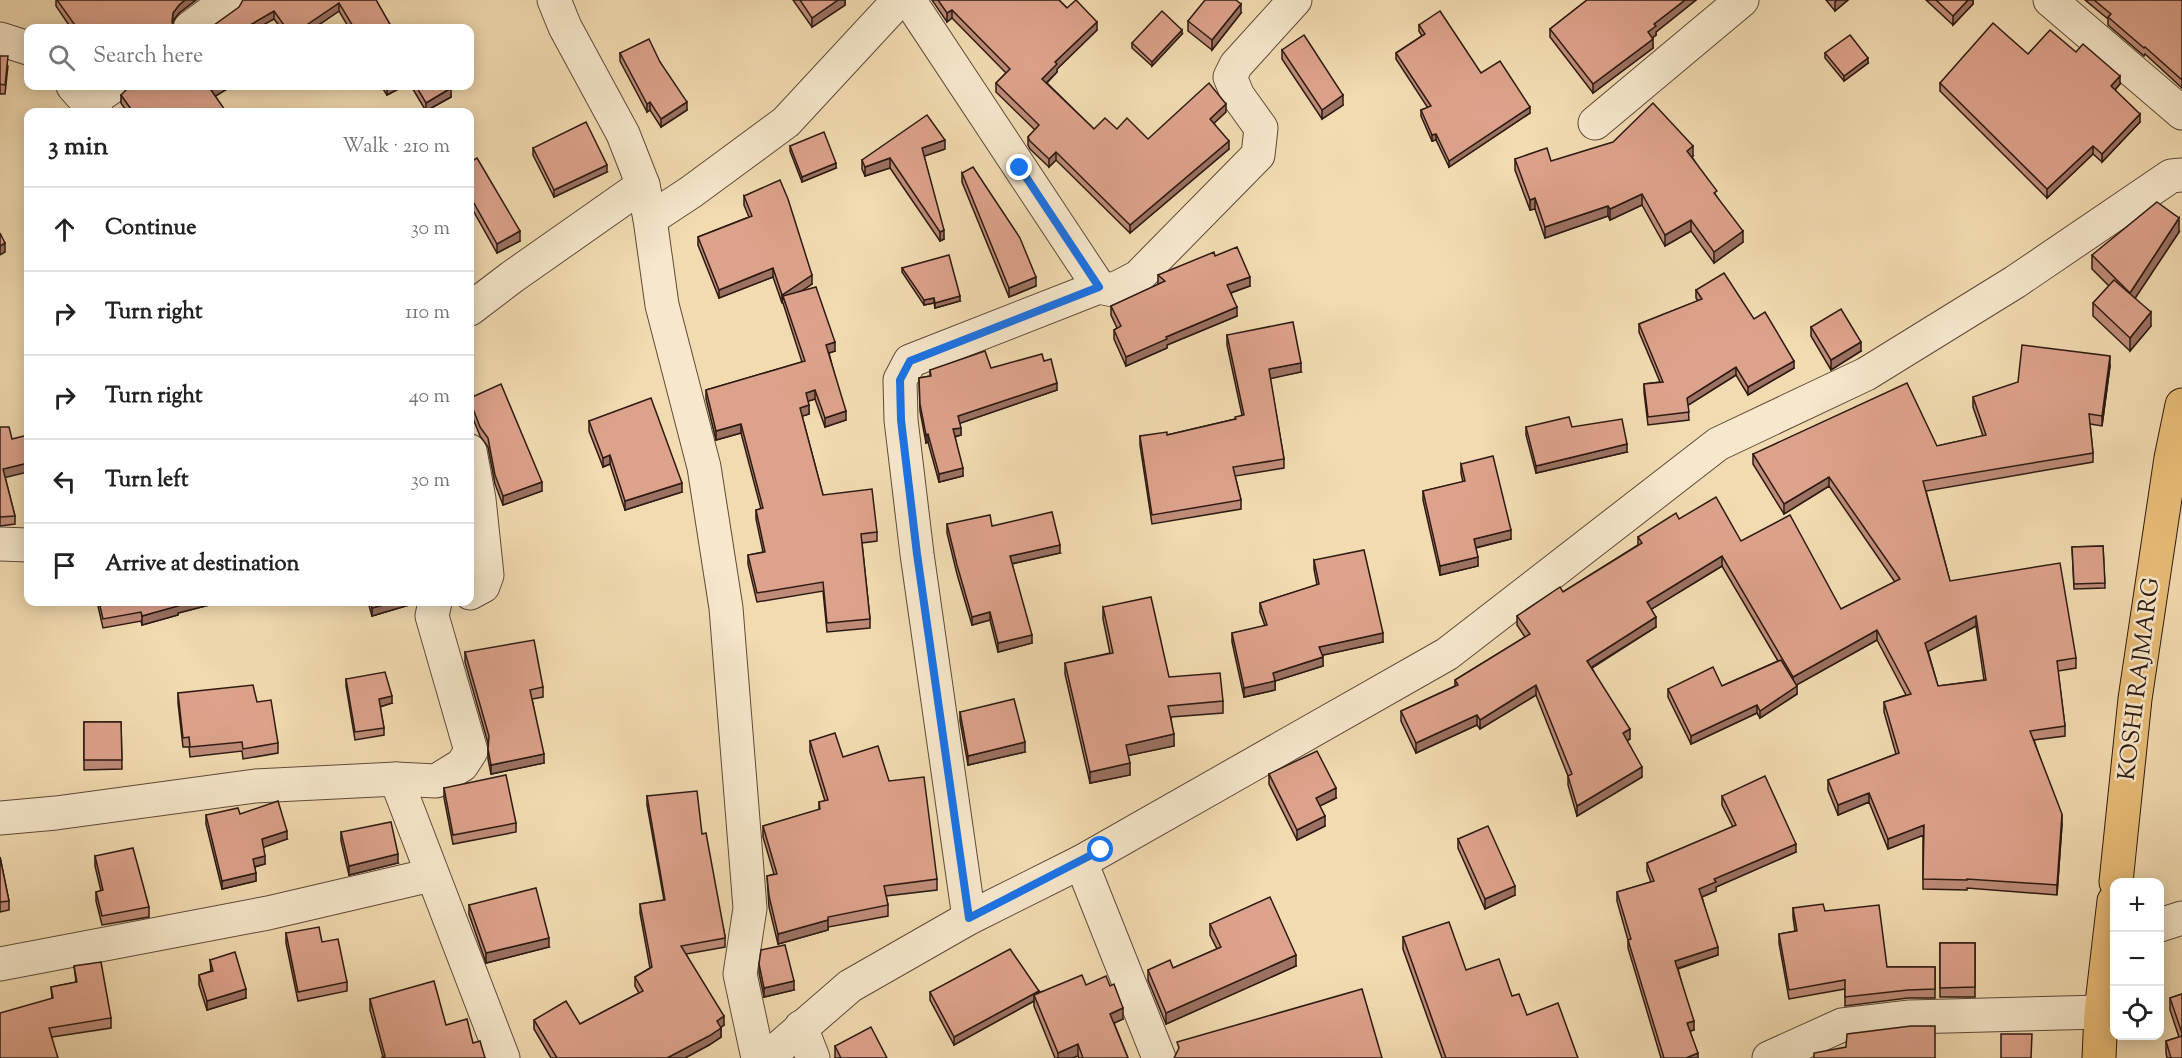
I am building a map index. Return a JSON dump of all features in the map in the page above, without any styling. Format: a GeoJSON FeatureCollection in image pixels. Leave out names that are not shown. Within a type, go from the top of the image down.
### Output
{"type":"FeatureCollection","features":[{"type":"Feature","properties":{"kind":"main road","name":"KOSHI RAJMARG"},"geometry":{"type":"LineString","coordinates":[[2116,878],[2135,699],[2171,458],[2182,405]]}},
{"type":"Feature","properties":{"kind":"main road"},"geometry":{"type":"LineString","coordinates":[[2099,1058],[2101,1012],[2110,953]]}},
{"type":"Feature","properties":{"kind":"street"},"geometry":{"type":"LineString","coordinates":[[195,24],[228,0]]}},
{"type":"Feature","properties":{"kind":"street"},"geometry":{"type":"LineString","coordinates":[[554,0],[565,27],[623,134],[643,185],[662,305],[704,467],[726,608],[750,908],[740,974],[758,1058]]}},
{"type":"Feature","properties":{"kind":"street"},"geometry":{"type":"LineString","coordinates":[[650,219],[691,192],[786,122],[899,0]]}},
{"type":"Feature","properties":{"kind":"street"},"geometry":{"type":"LineString","coordinates":[[909,0],[1099,287]]}},
{"type":"Feature","properties":{"kind":"street"},"geometry":{"type":"LineString","coordinates":[[969,918],[917,554],[901,420],[900,380],[910,361],[1099,287],[1113,290],[1138,277],[1257,155],[1261,128],[1239,96],[1230,77],[1236,65],[1295,0]]}},
{"type":"Feature","properties":{"kind":"street"},"geometry":{"type":"LineString","coordinates":[[1595,123],[1742,0]]}},
{"type":"Feature","properties":{"kind":"street"},"geometry":{"type":"LineString","coordinates":[[2050,0],[2182,113]]}},
{"type":"Feature","properties":{"kind":"street"},"geometry":{"type":"LineString","coordinates":[[0,39],[24,47]]}},
{"type":"Feature","properties":{"kind":"street"},"geometry":{"type":"LineString","coordinates":[[766,1058],[850,986],[969,918],[1081,862],[1447,654],[1718,444],[1866,374],[2016,282],[2171,176],[2182,175]]}},
{"type":"Feature","properties":{"kind":"street"},"geometry":{"type":"LineString","coordinates":[[474,306],[643,185]]}},
{"type":"Feature","properties":{"kind":"street"},"geometry":{"type":"LineString","coordinates":[[474,472],[487,575],[483,586],[474,591]]}},
{"type":"Feature","properties":{"kind":"street"},"geometry":{"type":"LineString","coordinates":[[0,543],[24,545]]}},
{"type":"Feature","properties":{"kind":"street"},"geometry":{"type":"LineString","coordinates":[[0,818],[56,813],[255,786],[396,779],[436,781],[462,765],[471,752],[432,616],[434,606]]}},
{"type":"Feature","properties":{"kind":"street"},"geometry":{"type":"LineString","coordinates":[[396,779],[503,1058]]}},
{"type":"Feature","properties":{"kind":"street"},"geometry":{"type":"LineString","coordinates":[[1081,862],[1159,1058]]}},
{"type":"Feature","properties":{"kind":"street"},"geometry":{"type":"LineString","coordinates":[[0,964],[268,913],[431,875]]}},
{"type":"Feature","properties":{"kind":"street"},"geometry":{"type":"LineString","coordinates":[[2164,924],[2182,918]]}},
{"type":"Feature","properties":{"kind":"street"},"geometry":{"type":"LineString","coordinates":[[1769,1058],[1842,1025],[1910,1017],[2101,1012]]}},
{"type":"Feature","properties":{"kind":"street"},"geometry":{"type":"LineString","coordinates":[[801,1027],[813,1058]]}},
{"type":"Feature","properties":{"kind":"building"},"geometry":{"type":"Polygon","coordinates":[[[57,0],[185,0],[173,13],[173,24],[74,24],[57,0]]]}},
{"type":"Feature","properties":{"kind":"building"},"geometry":{"type":"Polygon","coordinates":[[[243,0],[376,0],[390,24],[352,24],[339,3],[308,24],[283,24],[274,11],[252,24],[216,24],[239,7],[243,0]]]}},
{"type":"Feature","properties":{"kind":"building"},"geometry":{"type":"Polygon","coordinates":[[[800,0],[838,0],[812,18],[800,0]]]}},
{"type":"Feature","properties":{"kind":"building"},"geometry":{"type":"Polygon","coordinates":[[[938,0],[1059,0],[1067,8],[1076,0],[1097,22],[1055,62],[1057,64],[1042,79],[1094,129],[1105,118],[1117,129],[1127,118],[1148,139],[1209,83],[1226,104],[1210,119],[1229,141],[1130,225],[1056,152],[1049,159],[1030,141],[1028,137],[1039,125],[996,83],[1010,69],[952,10],[947,13],[938,0]]]}},
{"type":"Feature","properties":{"kind":"building"},"geometry":{"type":"Polygon","coordinates":[[[1205,0],[1236,0],[1241,4],[1212,40],[1188,21],[1205,0]]]}},
{"type":"Feature","properties":{"kind":"building"},"geometry":{"type":"Polygon","coordinates":[[[1587,0],[1685,0],[1654,24],[1656,26],[1648,32],[1653,39],[1593,84],[1550,29],[1587,0]]]}},
{"type":"Feature","properties":{"kind":"building"},"geometry":{"type":"Polygon","coordinates":[[[1936,0],[1968,0],[1953,16],[1936,0]]]}},
{"type":"Feature","properties":{"kind":"building"},"geometry":{"type":"Polygon","coordinates":[[[2094,0],[2182,0],[2182,80],[2108,17],[2111,14],[2094,0]]]}},
{"type":"Feature","properties":{"kind":"building"},"geometry":{"type":"Polygon","coordinates":[[[1162,11],[1182,30],[1152,62],[1132,43],[1162,11]]]}},
{"type":"Feature","properties":{"kind":"building"},"geometry":{"type":"Polygon","coordinates":[[[1440,11],[1481,73],[1500,61],[1530,107],[1449,161],[1436,134],[1432,135],[1421,110],[1431,106],[1396,53],[1425,34],[1419,25],[1440,11]]]}},
{"type":"Feature","properties":{"kind":"building"},"geometry":{"type":"Polygon","coordinates":[[[1993,23],[2028,54],[2050,30],[2076,52],[2083,44],[2120,76],[2111,86],[2140,114],[2102,154],[2093,146],[2047,189],[1940,83],[1993,23]]]}},
{"type":"Feature","properties":{"kind":"building"},"geometry":{"type":"Polygon","coordinates":[[[1304,35],[1343,95],[1322,110],[1282,50],[1304,35]]]}},
{"type":"Feature","properties":{"kind":"building"},"geometry":{"type":"Polygon","coordinates":[[[1850,35],[1868,58],[1844,76],[1825,53],[1850,35]]]}},
{"type":"Feature","properties":{"kind":"building"},"geometry":{"type":"Polygon","coordinates":[[[649,39],[660,62],[687,102],[661,119],[650,102],[647,104],[620,53],[649,39]]]}},
{"type":"Feature","properties":{"kind":"building"},"geometry":{"type":"Polygon","coordinates":[[[0,56],[8,56],[5,85],[0,84],[0,56]]]}},
{"type":"Feature","properties":{"kind":"building"},"geometry":{"type":"Polygon","coordinates":[[[126,90],[211,90],[224,108],[130,108],[121,95],[126,90]]]}},
{"type":"Feature","properties":{"kind":"building"},"geometry":{"type":"Polygon","coordinates":[[[418,90],[448,90],[426,103],[418,90]]]}},
{"type":"Feature","properties":{"kind":"building"},"geometry":{"type":"Polygon","coordinates":[[[1653,103],[1693,146],[1687,151],[1717,191],[1714,193],[1743,231],[1714,252],[1691,220],[1665,235],[1642,194],[1610,209],[1608,206],[1545,227],[1535,198],[1530,200],[1515,159],[1547,148],[1551,161],[1613,142],[1653,103]]]}},
{"type":"Feature","properties":{"kind":"building"},"geometry":{"type":"Polygon","coordinates":[[[927,115],[945,140],[922,148],[944,230],[940,232],[890,158],[865,167],[862,160],[927,115]]]}},
{"type":"Feature","properties":{"kind":"building"},"geometry":{"type":"Polygon","coordinates":[[[586,122],[607,165],[554,190],[533,148],[586,122]]]}},
{"type":"Feature","properties":{"kind":"building"},"geometry":{"type":"Polygon","coordinates":[[[824,132],[836,163],[802,177],[790,146],[824,132]]]}},
{"type":"Feature","properties":{"kind":"building"},"geometry":{"type":"Polygon","coordinates":[[[477,158],[520,231],[497,244],[474,203],[474,160],[477,158]]]}},
{"type":"Feature","properties":{"kind":"building"},"geometry":{"type":"Polygon","coordinates":[[[973,167],[1020,238],[1036,277],[1009,288],[962,173],[973,167]]]}},
{"type":"Feature","properties":{"kind":"building"},"geometry":{"type":"Polygon","coordinates":[[[780,180],[812,275],[782,295],[773,268],[719,290],[698,237],[752,216],[744,196],[780,180]]]}},
{"type":"Feature","properties":{"kind":"building"},"geometry":{"type":"Polygon","coordinates":[[[2157,202],[2179,218],[2130,293],[2092,255],[2157,202]]]}},
{"type":"Feature","properties":{"kind":"building"},"geometry":{"type":"Polygon","coordinates":[[[0,233],[5,243],[0,246],[0,233]]]}},
{"type":"Feature","properties":{"kind":"building"},"geometry":{"type":"Polygon","coordinates":[[[1237,247],[1250,277],[1227,285],[1237,307],[1166,337],[1167,339],[1126,357],[1114,330],[1121,326],[1111,306],[1165,281],[1158,275],[1214,252],[1215,256],[1237,247]]]}},
{"type":"Feature","properties":{"kind":"building"},"geometry":{"type":"Polygon","coordinates":[[[949,255],[960,296],[935,303],[934,298],[924,300],[902,268],[949,255]]]}},
{"type":"Feature","properties":{"kind":"building"},"geometry":{"type":"Polygon","coordinates":[[[1724,273],[1754,319],[1765,312],[1794,361],[1748,387],[1736,367],[1687,398],[1689,412],[1648,417],[1644,384],[1663,382],[1639,324],[1702,299],[1696,290],[1724,273]]]}},
{"type":"Feature","properties":{"kind":"building"},"geometry":{"type":"Polygon","coordinates":[[[2114,280],[2151,312],[2130,338],[2093,303],[2114,280]]]}},
{"type":"Feature","properties":{"kind":"building"},"geometry":{"type":"Polygon","coordinates":[[[816,287],[835,342],[826,345],[846,411],[825,418],[815,390],[806,393],[809,405],[800,408],[823,495],[872,489],[877,532],[861,534],[870,619],[827,623],[823,582],[757,593],[748,555],[765,552],[756,510],[763,508],[741,424],[716,431],[706,390],[805,361],[783,296],[816,287]]]}},
{"type":"Feature","properties":{"kind":"building"},"geometry":{"type":"Polygon","coordinates":[[[1841,309],[1861,342],[1831,360],[1811,327],[1841,309]]]}},
{"type":"Feature","properties":{"kind":"building"},"geometry":{"type":"Polygon","coordinates":[[[1293,322],[1301,363],[1269,369],[1284,459],[1233,467],[1241,500],[1152,515],[1140,436],[1167,432],[1167,435],[1236,419],[1235,417],[1244,415],[1227,335],[1293,322]]]}},
{"type":"Feature","properties":{"kind":"building"},"geometry":{"type":"Polygon","coordinates":[[[2022,345],[2110,356],[2102,416],[2089,414],[2093,453],[1923,481],[1950,581],[2060,563],[2076,658],[2057,661],[2065,726],[2030,731],[2062,814],[2057,885],[1967,879],[1923,879],[1924,825],[1888,839],[1869,793],[1838,805],[1828,780],[1899,753],[1884,702],[1911,694],[1877,630],[1793,677],[1722,556],[1647,602],[1656,617],[1587,661],[1630,729],[1623,733],[1642,767],[1577,806],[1568,776],[1572,774],[1536,685],[1480,720],[1477,715],[1416,743],[1401,711],[1458,685],[1455,680],[1530,634],[1517,616],[1560,587],[1563,592],[1642,543],[1638,537],[1676,513],[1679,519],[1716,497],[1741,541],[1790,515],[1841,609],[1900,579],[1829,477],[1784,504],[1753,454],[1907,383],[1937,446],[1986,435],[1973,397],[2018,382],[2022,345]],[[1976,616],[1925,643],[1938,686],[1986,680],[1976,616]]]}},
{"type":"Feature","properties":{"kind":"building"},"geometry":{"type":"Polygon","coordinates":[[[985,351],[991,368],[1042,354],[1044,361],[1051,359],[1057,383],[958,416],[961,428],[953,429],[963,468],[939,474],[928,434],[926,435],[920,404],[919,378],[931,376],[930,370],[985,351]]]}},
{"type":"Feature","properties":{"kind":"building"},"geometry":{"type":"Polygon","coordinates":[[[501,384],[542,482],[503,496],[495,475],[488,438],[480,427],[474,411],[474,396],[501,384]]]}},
{"type":"Feature","properties":{"kind":"building"},"geometry":{"type":"Polygon","coordinates":[[[651,398],[682,483],[625,501],[610,455],[603,458],[589,421],[651,398]]]}},
{"type":"Feature","properties":{"kind":"building"},"geometry":{"type":"Polygon","coordinates":[[[1569,417],[1572,427],[1622,419],[1627,444],[1536,466],[1526,427],[1569,417]]]}},
{"type":"Feature","properties":{"kind":"building"},"geometry":{"type":"Polygon","coordinates":[[[0,427],[9,427],[12,439],[24,436],[24,464],[3,469],[15,516],[0,517],[0,427]]]}},
{"type":"Feature","properties":{"kind":"building"},"geometry":{"type":"Polygon","coordinates":[[[1493,456],[1511,530],[1474,539],[1478,557],[1440,566],[1423,491],[1465,481],[1461,464],[1493,456]]]}},
{"type":"Feature","properties":{"kind":"building"},"geometry":{"type":"Polygon","coordinates":[[[1052,512],[1060,545],[1010,556],[1032,635],[998,643],[990,612],[972,617],[947,524],[990,515],[992,526],[1052,512]]]}},
{"type":"Feature","properties":{"kind":"building"},"geometry":{"type":"Polygon","coordinates":[[[2103,546],[2105,583],[2074,584],[2072,547],[2103,546]]]}},
{"type":"Feature","properties":{"kind":"building"},"geometry":{"type":"Polygon","coordinates":[[[1364,550],[1383,633],[1319,647],[1323,657],[1273,673],[1275,681],[1244,688],[1232,633],[1267,625],[1260,603],[1319,584],[1314,560],[1364,550]]]}},
{"type":"Feature","properties":{"kind":"building"},"geometry":{"type":"Polygon","coordinates":[[[1151,597],[1169,677],[1220,673],[1223,701],[1168,706],[1174,734],[1126,745],[1130,763],[1090,772],[1065,663],[1113,653],[1103,607],[1151,597]]]}},
{"type":"Feature","properties":{"kind":"building"},"geometry":{"type":"Polygon","coordinates":[[[100,606],[178,606],[142,616],[141,612],[103,619],[100,606]]]}},
{"type":"Feature","properties":{"kind":"building"},"geometry":{"type":"Polygon","coordinates":[[[534,640],[543,687],[530,690],[544,754],[491,765],[488,749],[489,736],[465,652],[534,640]]]}},
{"type":"Feature","properties":{"kind":"building"},"geometry":{"type":"Polygon","coordinates":[[[1781,660],[1797,686],[1760,711],[1757,705],[1691,736],[1668,689],[1713,667],[1722,686],[1781,660]]]}},
{"type":"Feature","properties":{"kind":"building"},"geometry":{"type":"Polygon","coordinates":[[[385,672],[392,696],[379,699],[384,728],[355,732],[346,679],[385,672]]]}},
{"type":"Feature","properties":{"kind":"building"},"geometry":{"type":"Polygon","coordinates":[[[253,685],[257,702],[271,700],[278,743],[243,749],[242,742],[190,747],[189,737],[183,738],[178,693],[253,685]]]}},
{"type":"Feature","properties":{"kind":"building"},"geometry":{"type":"Polygon","coordinates":[[[1014,699],[1025,742],[968,756],[960,712],[1014,699]]]}},
{"type":"Feature","properties":{"kind":"building"},"geometry":{"type":"Polygon","coordinates":[[[84,722],[121,722],[122,760],[84,760],[84,722]]]}},
{"type":"Feature","properties":{"kind":"building"},"geometry":{"type":"Polygon","coordinates":[[[835,733],[843,757],[878,746],[889,781],[924,777],[937,879],[884,886],[888,905],[828,917],[828,920],[778,934],[767,876],[777,874],[763,826],[820,809],[819,802],[828,800],[810,741],[835,733]]]}},
{"type":"Feature","properties":{"kind":"building"},"geometry":{"type":"Polygon","coordinates":[[[1317,751],[1336,788],[1316,798],[1325,816],[1297,830],[1269,774],[1317,751]]]}},
{"type":"Feature","properties":{"kind":"building"},"geometry":{"type":"Polygon","coordinates":[[[506,775],[516,823],[453,835],[444,788],[506,775]]]}},
{"type":"Feature","properties":{"kind":"building"},"geometry":{"type":"Polygon","coordinates":[[[1765,776],[1796,844],[1714,879],[1716,882],[1699,889],[1718,947],[1675,961],[1694,1021],[1687,1023],[1698,1053],[1686,1058],[1664,1058],[1628,940],[1631,939],[1617,892],[1654,881],[1647,863],[1736,825],[1722,796],[1765,776]]]}},
{"type":"Feature","properties":{"kind":"building"},"geometry":{"type":"Polygon","coordinates":[[[697,791],[702,834],[706,833],[725,938],[681,946],[724,1016],[717,1021],[721,1028],[667,1058],[557,1058],[534,1020],[566,1001],[580,1024],[643,991],[635,977],[652,967],[640,904],[665,900],[647,796],[697,791]]]}},
{"type":"Feature","properties":{"kind":"building"},"geometry":{"type":"Polygon","coordinates":[[[278,801],[287,831],[262,839],[265,856],[253,859],[256,873],[222,881],[206,815],[238,808],[240,814],[278,801]]]}},
{"type":"Feature","properties":{"kind":"building"},"geometry":{"type":"Polygon","coordinates":[[[391,822],[398,854],[349,866],[341,832],[391,822]]]}},
{"type":"Feature","properties":{"kind":"building"},"geometry":{"type":"Polygon","coordinates":[[[1488,826],[1515,886],[1485,899],[1458,839],[1488,826]]]}},
{"type":"Feature","properties":{"kind":"building"},"geometry":{"type":"Polygon","coordinates":[[[133,848],[149,907],[102,916],[96,892],[103,890],[95,856],[133,848]]]}},
{"type":"Feature","properties":{"kind":"building"},"geometry":{"type":"Polygon","coordinates":[[[0,857],[9,901],[0,902],[0,857]]]}},
{"type":"Feature","properties":{"kind":"building"},"geometry":{"type":"Polygon","coordinates":[[[536,888],[549,938],[486,953],[469,905],[536,888]]]}},
{"type":"Feature","properties":{"kind":"building"},"geometry":{"type":"Polygon","coordinates":[[[1270,897],[1296,955],[1166,1013],[1148,970],[1170,960],[1173,968],[1221,947],[1210,924],[1270,897]]]}},
{"type":"Feature","properties":{"kind":"building"},"geometry":{"type":"Polygon","coordinates":[[[1823,904],[1825,911],[1879,905],[1887,967],[1935,967],[1935,989],[1845,997],[1845,980],[1789,990],[1779,934],[1797,931],[1793,908],[1823,904]]]}},
{"type":"Feature","properties":{"kind":"building"},"geometry":{"type":"Polygon","coordinates":[[[1449,922],[1466,970],[1499,959],[1512,996],[1519,994],[1527,1015],[1558,1003],[1578,1058],[1446,1058],[1403,937],[1449,922]]]}},
{"type":"Feature","properties":{"kind":"building"},"geometry":{"type":"Polygon","coordinates":[[[319,927],[322,942],[338,939],[347,982],[298,992],[286,933],[319,927]]]}},
{"type":"Feature","properties":{"kind":"building"},"geometry":{"type":"Polygon","coordinates":[[[1940,943],[1975,943],[1975,987],[1940,988],[1940,943]]]}},
{"type":"Feature","properties":{"kind":"building"},"geometry":{"type":"Polygon","coordinates":[[[785,945],[794,981],[764,988],[759,964],[761,950],[785,945]]]}},
{"type":"Feature","properties":{"kind":"building"},"geometry":{"type":"Polygon","coordinates":[[[1010,949],[1039,991],[954,1037],[930,992],[1010,949]]]}},
{"type":"Feature","properties":{"kind":"building"},"geometry":{"type":"Polygon","coordinates":[[[235,952],[246,989],[207,1001],[199,975],[213,971],[210,960],[235,952]]]}},
{"type":"Feature","properties":{"kind":"building"},"geometry":{"type":"Polygon","coordinates":[[[101,962],[111,1018],[49,1028],[58,1058],[0,1058],[0,1013],[53,998],[51,987],[77,982],[74,966],[101,962]]]}},
{"type":"Feature","properties":{"kind":"building"},"geometry":{"type":"Polygon","coordinates":[[[1082,975],[1086,985],[1106,976],[1110,986],[1114,984],[1123,1008],[1110,1014],[1128,1058],[1083,1058],[1078,1044],[1058,1053],[1034,995],[1082,975]]]}},
{"type":"Feature","properties":{"kind":"building"},"geometry":{"type":"Polygon","coordinates":[[[434,981],[446,1025],[467,1019],[473,1043],[480,1041],[485,1058],[381,1058],[385,1056],[370,999],[434,981]]]}},
{"type":"Feature","properties":{"kind":"building"},"geometry":{"type":"Polygon","coordinates":[[[1362,989],[1382,1058],[1174,1058],[1179,1048],[1177,1042],[1362,989]]]}},
{"type":"Feature","properties":{"kind":"building"},"geometry":{"type":"Polygon","coordinates":[[[2182,994],[2182,1033],[2170,998],[2182,994]]]}},
{"type":"Feature","properties":{"kind":"building"},"geometry":{"type":"Polygon","coordinates":[[[1911,1026],[1935,1026],[1935,1058],[1814,1058],[1814,1053],[1846,1047],[1847,1034],[1911,1026]]]}},
{"type":"Feature","properties":{"kind":"building"},"geometry":{"type":"Polygon","coordinates":[[[871,1027],[887,1058],[841,1058],[835,1046],[871,1027]]]}},
{"type":"Feature","properties":{"kind":"building"},"geometry":{"type":"Polygon","coordinates":[[[2001,1034],[2032,1034],[2031,1058],[2001,1058],[2001,1034]]]}},
{"type":"Feature","properties":{"kind":"building"},"geometry":{"type":"Polygon","coordinates":[[[2182,1036],[2182,1058],[2171,1058],[2166,1041],[2182,1036]]]}},
{"type":"Feature","properties":{"kind":"route"},"geometry":{"type":"LineString","coordinates":[[1020,168],[1099,287],[910,361],[900,380],[901,420],[914,532],[969,918],[1101,850]]}}]}
